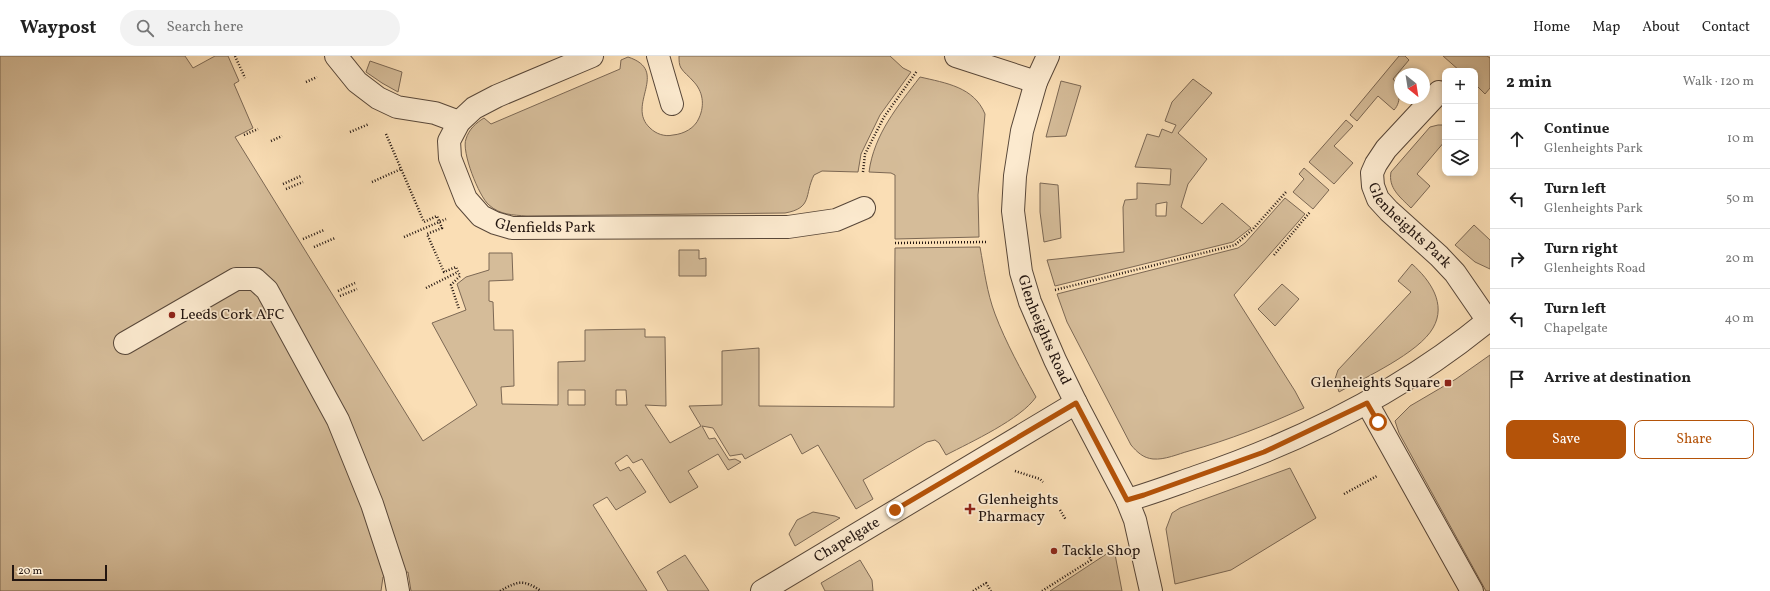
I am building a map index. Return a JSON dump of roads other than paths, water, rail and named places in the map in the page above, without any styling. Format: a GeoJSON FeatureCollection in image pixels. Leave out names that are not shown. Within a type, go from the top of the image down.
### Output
{"type":"FeatureCollection","features":[{"type":"Feature","properties":{"kind":"street"},"geometry":{"type":"LineString","coordinates":[[336,56],[358,82],[378,98],[397,107],[435,113],[458,122]]}},
{"type":"Feature","properties":{"kind":"street","name":"Glenfields Park"},"geometry":{"type":"LineString","coordinates":[[592,56],[497,96],[474,108],[458,122],[449,141],[450,158],[466,199],[481,216],[495,223],[512,228],[788,228],[836,220],[864,208]]}},
{"type":"Feature","properties":{"kind":"street"},"geometry":{"type":"LineString","coordinates":[[658,56],[672,104]]}},
{"type":"Feature","properties":{"kind":"street"},"geometry":{"type":"LineString","coordinates":[[956,56],[1036,82]]}},
{"type":"Feature","properties":{"kind":"street","name":"Glenheights Road"},"geometry":{"type":"LineString","coordinates":[[1048,56],[1036,82],[1022,132],[1015,176],[1013,211],[1021,272],[1030,302],[1076,403],[1127,500],[1135,520],[1151,591]]}},
{"type":"Feature","properties":{"kind":"street","name":"Glenheights Park"},"geometry":{"type":"LineString","coordinates":[[1127,500],[1264,452],[1367,403],[1407,380],[1447,353],[1489,320],[1455,273],[1385,207],[1378,199],[1373,186],[1372,174],[1376,164],[1386,149],[1439,92]]}},
{"type":"Feature","properties":{"kind":"street"},"geometry":{"type":"LineString","coordinates":[[125,343],[236,279],[254,279],[268,290],[338,420],[372,504],[395,574],[398,591]]}},
{"type":"Feature","properties":{"kind":"street","name":"Chapelgate"},"geometry":{"type":"LineString","coordinates":[[762,591],[1076,403]]}},
{"type":"Feature","properties":{"kind":"street"},"geometry":{"type":"LineString","coordinates":[[1367,403],[1472,591]]}},
{"type":"Feature","properties":{"kind":"place","name":"Leeds Cork AFC"},"geometry":{"type":"Point","coordinates":[172,315]}},
{"type":"Feature","properties":{"kind":"place","name":"Glenheights Square"},"geometry":{"type":"Point","coordinates":[1448,383]}},
{"type":"Feature","properties":{"kind":"place","name":"Glenheights Pharmacy"},"geometry":{"type":"Point","coordinates":[970,509]}},
{"type":"Feature","properties":{"kind":"place","name":"Tackle Shop"},"geometry":{"type":"Point","coordinates":[1054,551]}}]}
